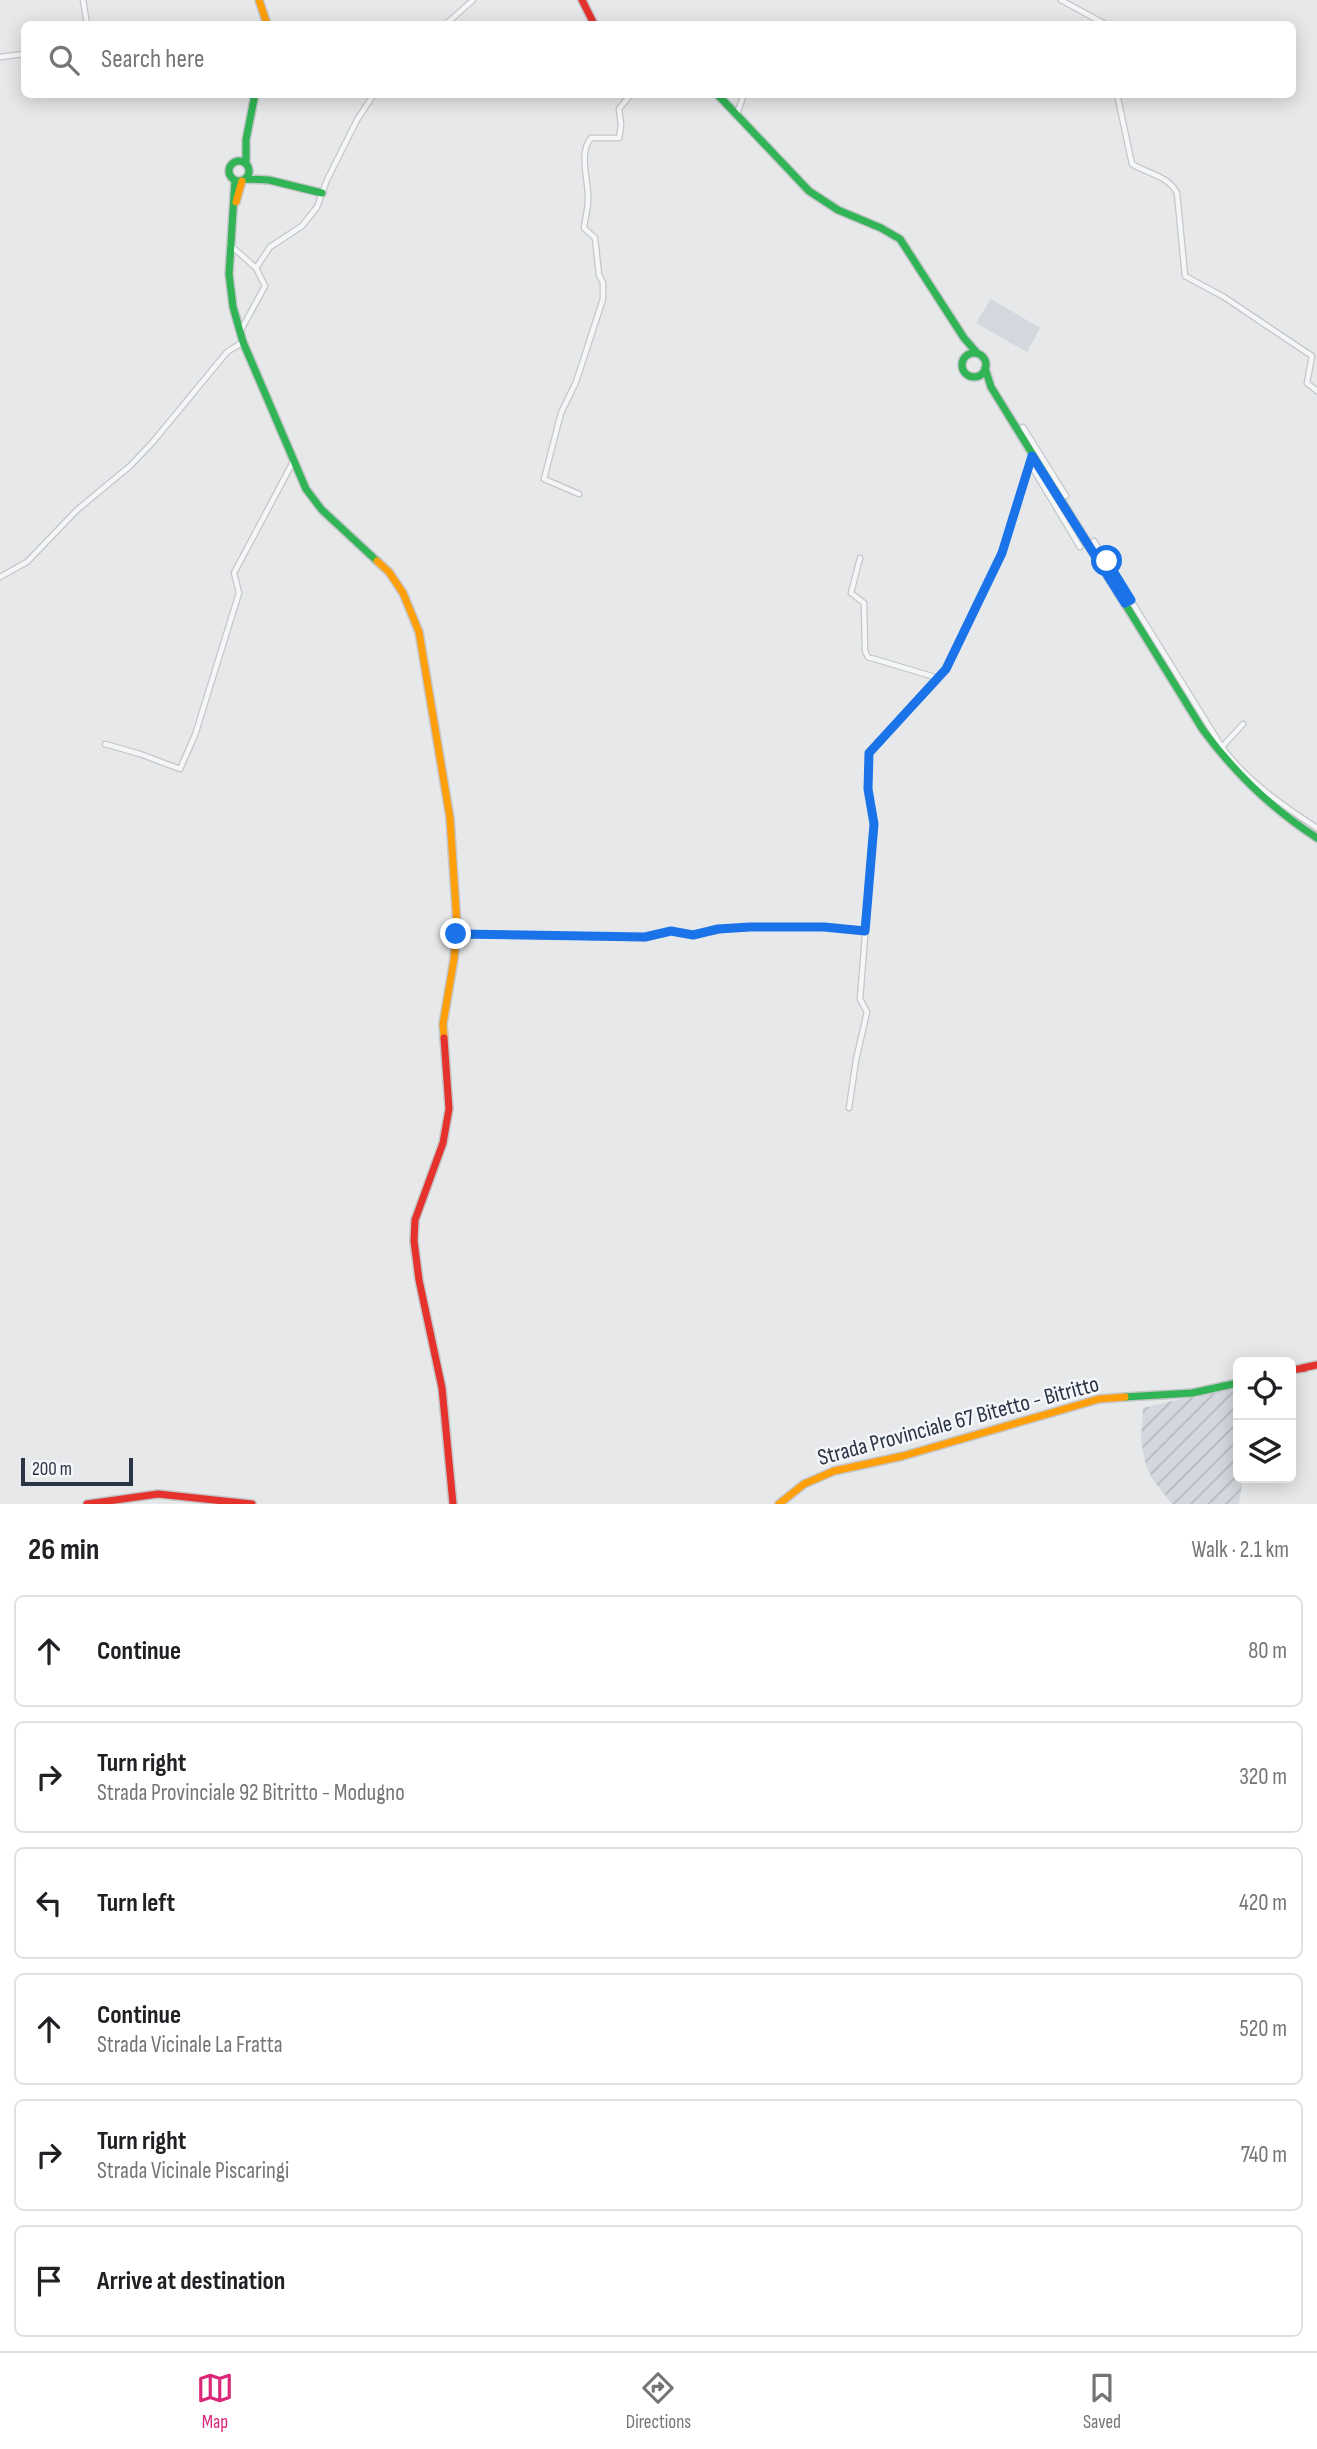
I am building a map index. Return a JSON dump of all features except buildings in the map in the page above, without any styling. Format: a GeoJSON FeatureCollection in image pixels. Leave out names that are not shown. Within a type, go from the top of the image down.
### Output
{"type":"FeatureCollection","features":[{"type":"Feature","properties":{"kind":"main road"},"geometry":{"type":"LineString","coordinates":[[259,0],[266,21]]}},
{"type":"Feature","properties":{"kind":"main road"},"geometry":{"type":"LineString","coordinates":[[582,0],[592,21]]}},
{"type":"Feature","properties":{"kind":"main road"},"geometry":{"type":"LineString","coordinates":[[254,98],[242,173],[232,213],[229,244],[230,285],[240,331],[306,489],[322,510],[389,572],[402,591],[419,632],[450,818],[457,903],[456,934],[443,1024],[449,1108],[446,1130],[415,1220],[414,1241],[419,1280],[442,1388],[453,1504]]}},
{"type":"Feature","properties":{"kind":"main road"},"geometry":{"type":"LineString","coordinates":[[721,98],[809,191],[832,207],[900,239],[964,338],[985,361],[991,387],[1031,459],[1045,470],[1215,747],[1258,795],[1305,830],[1317,834]]}},
{"type":"Feature","properties":{"kind":"main road"},"geometry":{"type":"LineString","coordinates":[[242,173],[322,193]]}},
{"type":"Feature","properties":{"kind":"main road"},"geometry":{"type":"LineString","coordinates":[[964,338],[968,354]]}},
{"type":"Feature","properties":{"kind":"main road"},"geometry":{"type":"LineString","coordinates":[[977,353],[968,354],[963,360],[962,368],[969,376],[976,376],[991,387]]}},
{"type":"Feature","properties":{"kind":"main road"},"geometry":{"type":"LineString","coordinates":[[976,376],[985,368]]}},
{"type":"Feature","properties":{"kind":"main road"},"geometry":{"type":"LineString","coordinates":[[1296,1369],[1317,1366]]}},
{"type":"Feature","properties":{"kind":"main road","name":"Strada Provinciale 67 Bitetto - Bitritto"},"geometry":{"type":"LineString","coordinates":[[779,1504],[804,1484],[834,1471],[903,1456],[1100,1399],[1192,1393],[1233,1383]]}},
{"type":"Feature","properties":{"kind":"main road"},"geometry":{"type":"LineString","coordinates":[[87,1504],[158,1494],[252,1504]]}},
{"type":"Feature","properties":{"kind":"street"},"geometry":{"type":"LineString","coordinates":[[83,0],[86,21]]}},
{"type":"Feature","properties":{"kind":"street"},"geometry":{"type":"LineString","coordinates":[[449,21],[473,0]]}},
{"type":"Feature","properties":{"kind":"street"},"geometry":{"type":"LineString","coordinates":[[1061,0],[1100,21]]}},
{"type":"Feature","properties":{"kind":"street"},"geometry":{"type":"LineString","coordinates":[[0,57],[21,54]]}},
{"type":"Feature","properties":{"kind":"street"},"geometry":{"type":"LineString","coordinates":[[256,268],[270,247],[302,226],[317,207],[357,120],[371,98]]}},
{"type":"Feature","properties":{"kind":"street"},"geometry":{"type":"LineString","coordinates":[[579,494],[544,479],[561,413],[576,382],[603,299],[595,238],[584,228],[588,199],[585,177],[586,145],[591,138],[619,138],[619,109],[628,98]]}},
{"type":"Feature","properties":{"kind":"street"},"geometry":{"type":"LineString","coordinates":[[737,114],[743,98]]}},
{"type":"Feature","properties":{"kind":"street"},"geometry":{"type":"LineString","coordinates":[[1118,98],[1132,164],[1167,181],[1177,192],[1184,274],[1224,297],[1312,356],[1307,383],[1317,391]]}},
{"type":"Feature","properties":{"kind":"street"},"geometry":{"type":"LineString","coordinates":[[229,244],[256,268],[264,291],[240,331]]}},
{"type":"Feature","properties":{"kind":"street"},"geometry":{"type":"LineString","coordinates":[[0,577],[27,562],[77,510],[130,466],[227,352],[243,342]]}},
{"type":"Feature","properties":{"kind":"street"},"geometry":{"type":"LineString","coordinates":[[1023,427],[1045,470],[1066,496]]}},
{"type":"Feature","properties":{"kind":"street"},"geometry":{"type":"LineString","coordinates":[[1031,459],[1080,547]]}},
{"type":"Feature","properties":{"kind":"street"},"geometry":{"type":"LineString","coordinates":[[849,1108],[867,1012],[860,999],[874,824],[868,789],[869,753],[943,673],[1002,553],[1031,459]]}},
{"type":"Feature","properties":{"kind":"street"},"geometry":{"type":"LineString","coordinates":[[105,744],[180,769],[195,734],[239,593],[234,573],[293,462]]}},
{"type":"Feature","properties":{"kind":"street"},"geometry":{"type":"LineString","coordinates":[[1094,541],[1128,602],[1222,747],[1246,774],[1317,834]]}},
{"type":"Feature","properties":{"kind":"street"},"geometry":{"type":"LineString","coordinates":[[860,558],[851,593],[864,603],[865,650],[868,657],[938,678]]}},
{"type":"Feature","properties":{"kind":"street"},"geometry":{"type":"LineString","coordinates":[[1222,747],[1243,724]]}},
{"type":"Feature","properties":{"kind":"street"},"geometry":{"type":"LineString","coordinates":[[456,934],[645,937],[671,931],[693,935],[718,929],[750,927],[824,927],[865,931]]}},
{"type":"Feature","properties":{"kind":"shaded area"},"geometry":{"type":"Polygon","coordinates":[[[991,299],[1040,328],[1027,352],[976,323],[991,299]]]}},
{"type":"Feature","properties":{"kind":"shaded area"},"geometry":{"type":"Polygon","coordinates":[[[1233,1387],[1233,1483],[1242,1483],[1239,1504],[1172,1504],[1153,1480],[1146,1466],[1141,1441],[1143,1408],[1194,1396],[1196,1399],[1200,1395],[1233,1387]]]}},
{"type":"Feature","properties":{"kind":"traffic: fast"},"geometry":{"type":"LineString","coordinates":[[246,164],[246,140],[254,98]]}},
{"type":"Feature","properties":{"kind":"traffic: fast"},"geometry":{"type":"LineString","coordinates":[[721,98],[809,191],[838,210],[900,239],[964,338],[977,353]]}},
{"type":"Feature","properties":{"kind":"traffic: fast"},"geometry":{"type":"LineString","coordinates":[[239,161],[246,164],[249,171],[246,178],[239,181],[232,178],[229,171],[232,164],[239,161]]}},
{"type":"Feature","properties":{"kind":"traffic: fast"},"geometry":{"type":"LineString","coordinates":[[246,179],[269,180],[322,193]]}},
{"type":"Feature","properties":{"kind":"traffic: fast"},"geometry":{"type":"LineString","coordinates":[[235,180],[229,274],[233,307],[243,342],[306,489],[322,510],[377,561]]}},
{"type":"Feature","properties":{"kind":"traffic: fast"},"geometry":{"type":"LineString","coordinates":[[974,353],[985,360],[986,365],[979,376],[974,377],[963,370],[962,365],[969,354],[974,353]]}},
{"type":"Feature","properties":{"kind":"traffic: fast"},"geometry":{"type":"LineString","coordinates":[[985,368],[991,387],[1203,730],[1255,789],[1317,838]]}},
{"type":"Feature","properties":{"kind":"traffic: fast"},"geometry":{"type":"LineString","coordinates":[[1125,1397],[1192,1393],[1233,1384]]}},
{"type":"Feature","properties":{"kind":"traffic: slow"},"geometry":{"type":"LineString","coordinates":[[259,0],[266,21]]}},
{"type":"Feature","properties":{"kind":"traffic: slow"},"geometry":{"type":"LineString","coordinates":[[236,202],[242,181]]}},
{"type":"Feature","properties":{"kind":"traffic: slow"},"geometry":{"type":"LineString","coordinates":[[377,561],[389,572],[403,593],[419,632],[450,818],[457,925],[443,1024],[444,1038]]}},
{"type":"Feature","properties":{"kind":"traffic: slow"},"geometry":{"type":"LineString","coordinates":[[779,1504],[804,1484],[834,1471],[903,1456],[1099,1399],[1125,1397]]}},
{"type":"Feature","properties":{"kind":"traffic: jam"},"geometry":{"type":"LineString","coordinates":[[582,0],[592,21]]}},
{"type":"Feature","properties":{"kind":"traffic: jam"},"geometry":{"type":"LineString","coordinates":[[444,1038],[449,1109],[443,1143],[415,1220],[414,1241],[419,1280],[442,1388],[453,1504]]}},
{"type":"Feature","properties":{"kind":"traffic: jam"},"geometry":{"type":"LineString","coordinates":[[1302,1368],[1317,1365]]}},
{"type":"Feature","properties":{"kind":"traffic: jam"},"geometry":{"type":"LineString","coordinates":[[1296,1369],[1305,1368]]}},
{"type":"Feature","properties":{"kind":"traffic: jam"},"geometry":{"type":"LineString","coordinates":[[87,1504],[158,1494],[252,1504]]}},
{"type":"Feature","properties":{"kind":"route"},"geometry":{"type":"LineString","coordinates":[[456,934],[645,937],[671,931],[693,935],[718,929],[750,927],[824,927],[865,931],[874,824],[868,789],[869,753],[946,669],[1002,553],[1032,456],[1125,603],[1131,600],[1107,561]]}}]}
